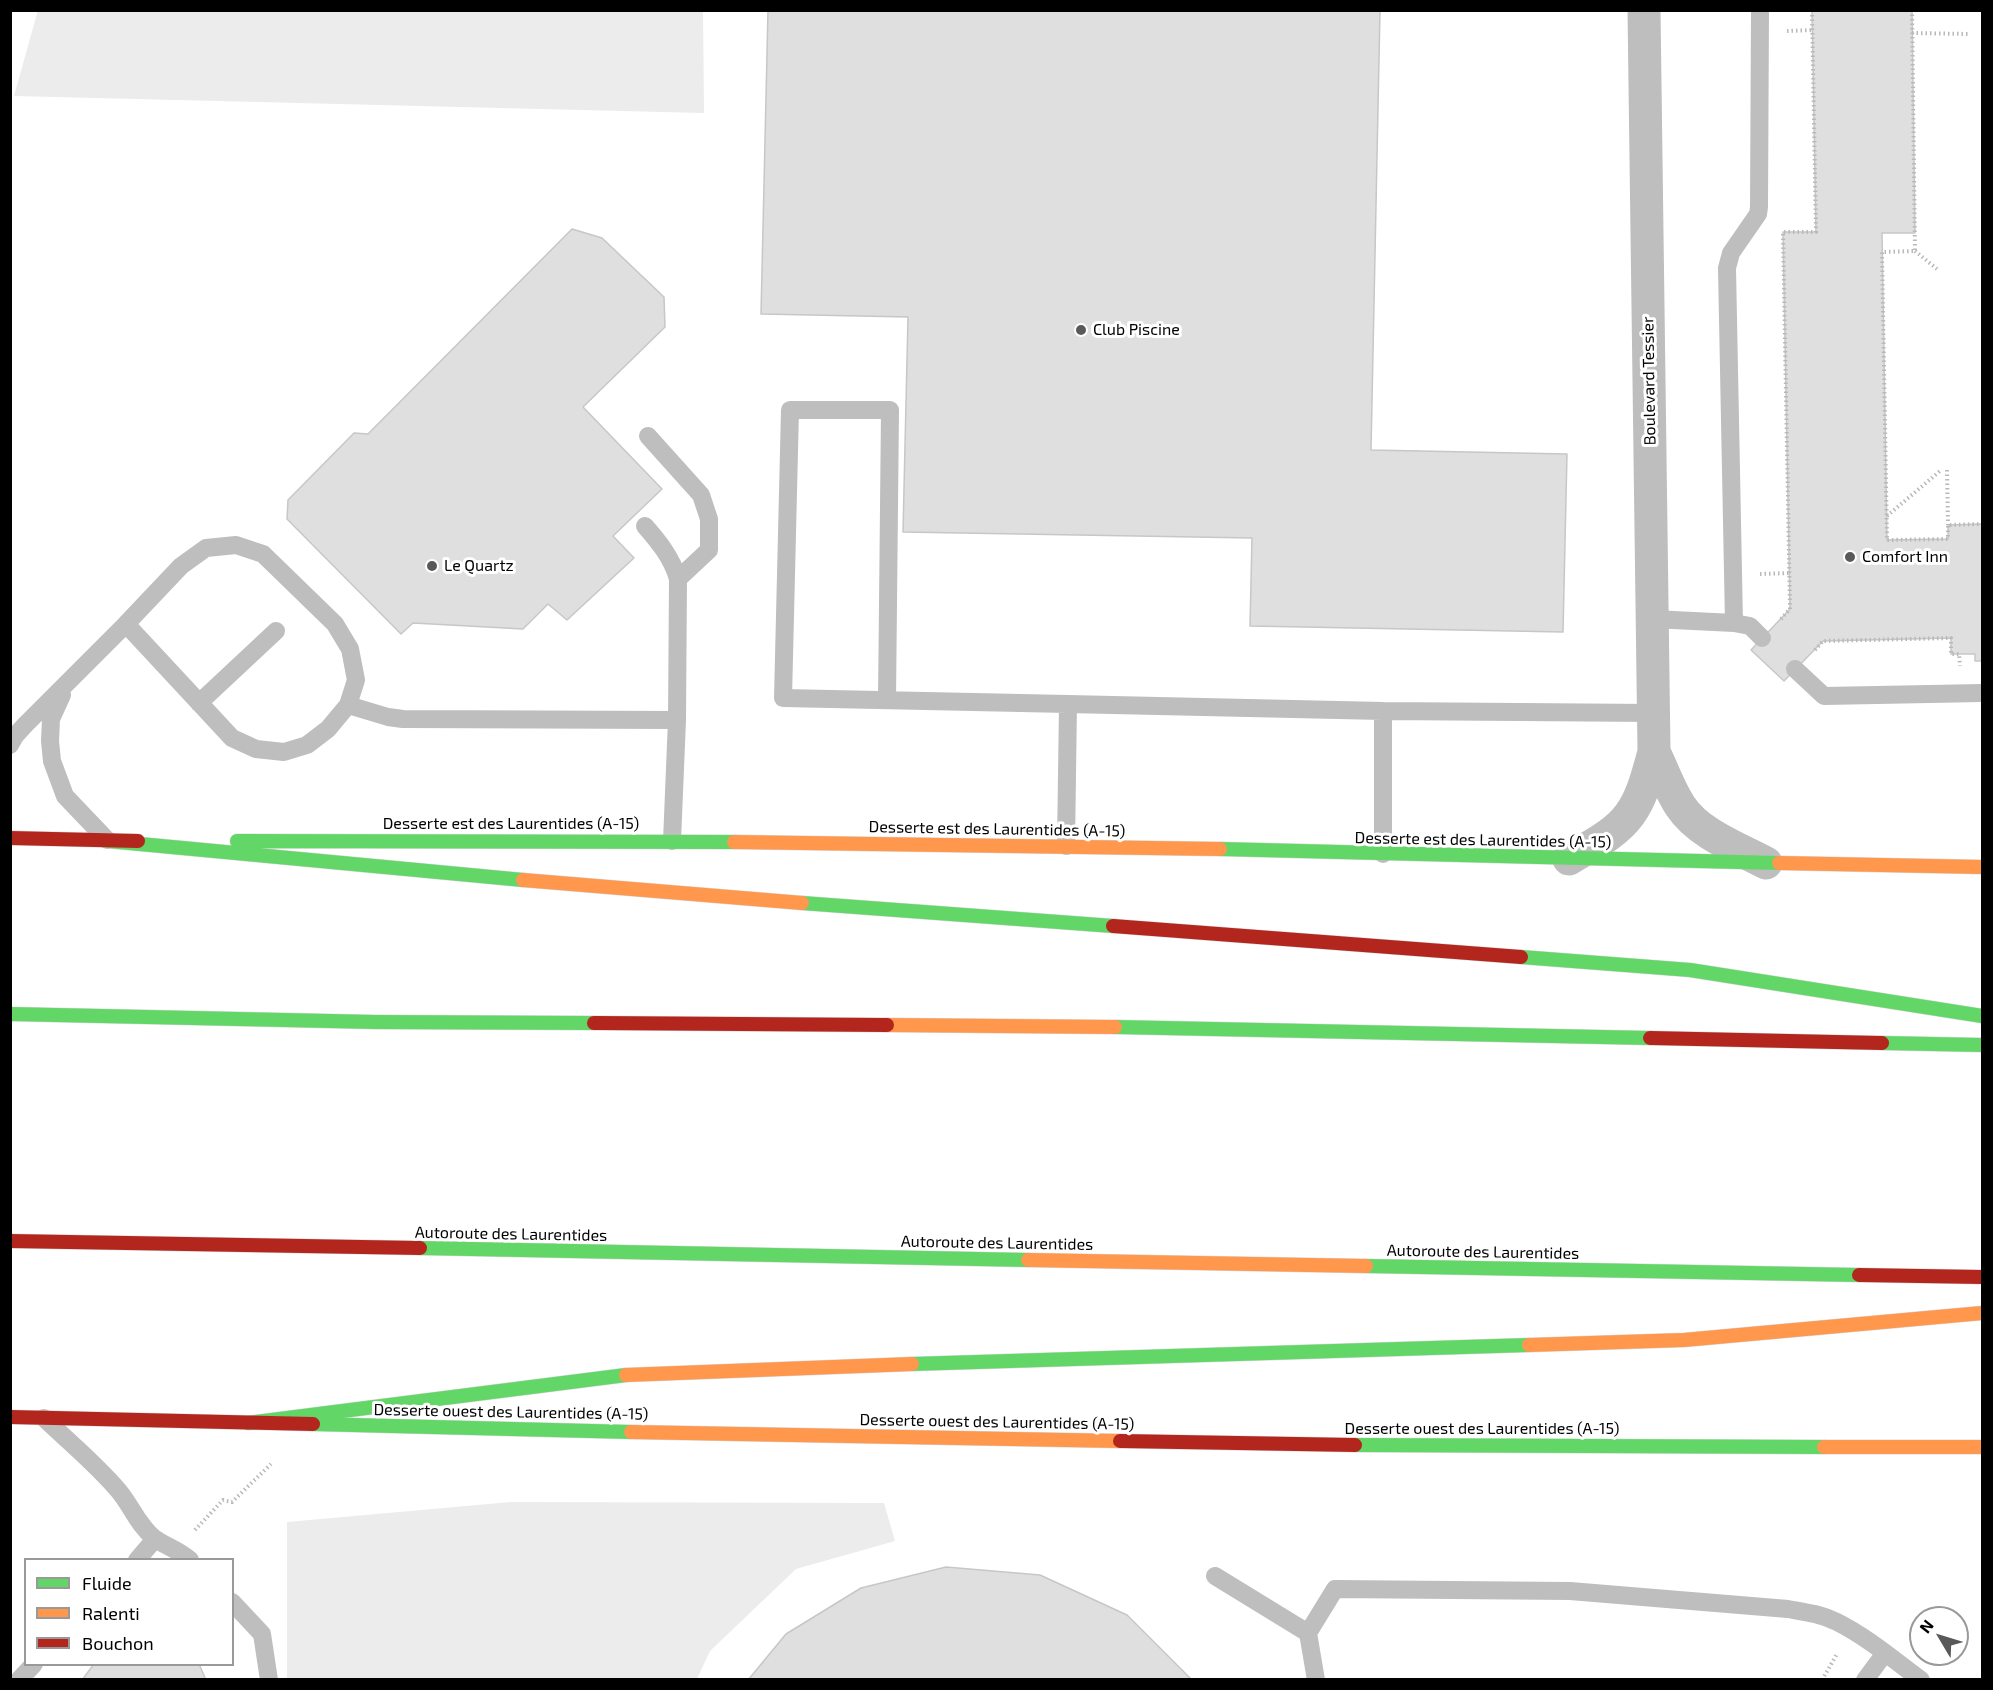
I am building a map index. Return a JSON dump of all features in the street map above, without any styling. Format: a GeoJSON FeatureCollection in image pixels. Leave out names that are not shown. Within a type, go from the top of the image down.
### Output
{"type":"FeatureCollection","features":[{"type":"Feature","properties":{"kind":"main road","name":"Desserte est des Laurentides (A-15)"},"geometry":{"type":"LineString","coordinates":[[10,838],[108,841],[672,841],[1066,846],[1983,867]]}},
{"type":"Feature","properties":{"kind":"main road"},"geometry":{"type":"LineString","coordinates":[[108,841],[622,889],[1690,970],[1983,1016]]}},
{"type":"Feature","properties":{"kind":"main road"},"geometry":{"type":"LineString","coordinates":[[10,1014],[387,1022],[1064,1026],[1983,1045]]}},
{"type":"Feature","properties":{"kind":"main road","name":"Autoroute des Laurentides"},"geometry":{"type":"LineString","coordinates":[[10,1241],[1983,1277]]}},
{"type":"Feature","properties":{"kind":"main road"},"geometry":{"type":"LineString","coordinates":[[248,1422],[615,1375],[1684,1340],[1983,1313]]}},
{"type":"Feature","properties":{"kind":"main road","name":"Desserte ouest des Laurentides (A-15)"},"geometry":{"type":"LineString","coordinates":[[10,1417],[1333,1445],[1983,1447]]}},
{"type":"Feature","properties":{"kind":"street","name":"Boulevard Tessier"},"geometry":{"type":"LineString","coordinates":[[1569,859],[1602,839],[1630,814],[1645,782],[1654,752],[1644,10]]}},
{"type":"Feature","properties":{"kind":"street","name":"Boulevard Tessier"},"geometry":{"type":"LineString","coordinates":[[1654,752],[1680,805],[1689,817],[1704,829],[1766,863]]}},
{"type":"Feature","properties":{"kind":"lane"},"geometry":{"type":"LineString","coordinates":[[1734,623],[1727,268],[1731,253],[1758,214],[1759,207],[1760,10]]}},
{"type":"Feature","properties":{"kind":"lane"},"geometry":{"type":"LineString","coordinates":[[887,700],[890,410],[790,410],[783,698],[1383,711],[1654,713]]}},
{"type":"Feature","properties":{"kind":"lane"},"geometry":{"type":"LineString","coordinates":[[648,436],[701,495],[709,519],[709,550],[678,579]]}},
{"type":"Feature","properties":{"kind":"lane"},"geometry":{"type":"LineString","coordinates":[[645,526],[667,554],[678,579],[672,841]]}},
{"type":"Feature","properties":{"kind":"lane"},"geometry":{"type":"LineString","coordinates":[[10,746],[25,725],[181,566],[206,548],[236,545],[263,554],[335,624],[350,649],[356,680],[348,705],[328,729],[307,745],[284,752],[256,749],[232,738],[126,624]]}},
{"type":"Feature","properties":{"kind":"lane"},"geometry":{"type":"LineString","coordinates":[[1653,619],[1734,623],[1750,626],[1762,638]]}},
{"type":"Feature","properties":{"kind":"lane"},"geometry":{"type":"LineString","coordinates":[[199,703],[276,631]]}},
{"type":"Feature","properties":{"kind":"lane"},"geometry":{"type":"LineString","coordinates":[[1796,669],[1824,696],[1983,693]]}},
{"type":"Feature","properties":{"kind":"lane"},"geometry":{"type":"LineString","coordinates":[[75,676],[59,698],[51,719],[52,761],[65,796],[108,841]]}},
{"type":"Feature","properties":{"kind":"lane"},"geometry":{"type":"LineString","coordinates":[[1066,846],[1068,704]]}},
{"type":"Feature","properties":{"kind":"lane"},"geometry":{"type":"LineString","coordinates":[[348,705],[403,719],[676,720]]}},
{"type":"Feature","properties":{"kind":"lane"},"geometry":{"type":"LineString","coordinates":[[1383,711],[1383,854]]}},
{"type":"Feature","properties":{"kind":"lane"},"geometry":{"type":"LineString","coordinates":[[43,1417],[116,1487],[155,1539],[188,1558]]}},
{"type":"Feature","properties":{"kind":"lane"},"geometry":{"type":"LineString","coordinates":[[139,1558],[155,1539]]}},
{"type":"Feature","properties":{"kind":"lane"},"geometry":{"type":"LineString","coordinates":[[1215,1576],[1308,1633]]}},
{"type":"Feature","properties":{"kind":"lane"},"geometry":{"type":"LineString","coordinates":[[1316,1680],[1308,1633],[1335,1589],[1570,1591],[1755,1606],[1816,1614],[1837,1622],[1921,1680]]}},
{"type":"Feature","properties":{"kind":"lane"},"geometry":{"type":"LineString","coordinates":[[234,1604],[262,1634],[269,1680]]}},
{"type":"Feature","properties":{"kind":"lane"},"geometry":{"type":"LineString","coordinates":[[1865,1680],[1885,1653]]}},
{"type":"Feature","properties":{"kind":"lane"},"geometry":{"type":"LineString","coordinates":[[20,1680],[33,1666]]}},
{"type":"Feature","properties":{"kind":"path"},"geometry":{"type":"LineString","coordinates":[[1780,619],[1790,609],[1783,232],[1816,232],[1812,10]]}},
{"type":"Feature","properties":{"kind":"path"},"geometry":{"type":"LineString","coordinates":[[1912,10],[1916,251]]}},
{"type":"Feature","properties":{"kind":"path"},"geometry":{"type":"LineString","coordinates":[[1912,33],[1969,34]]}},
{"type":"Feature","properties":{"kind":"path"},"geometry":{"type":"LineString","coordinates":[[1937,269],[1916,251],[1882,252],[1887,540],[1948,539],[1947,471]]}},
{"type":"Feature","properties":{"kind":"path"},"geometry":{"type":"LineString","coordinates":[[1887,516],[1940,471]]}},
{"type":"Feature","properties":{"kind":"path"},"geometry":{"type":"LineString","coordinates":[[1948,525],[1983,524]]}},
{"type":"Feature","properties":{"kind":"path"},"geometry":{"type":"LineString","coordinates":[[1752,574],[1789,573]]}},
{"type":"Feature","properties":{"kind":"path"},"geometry":{"type":"LineString","coordinates":[[1814,650],[1823,641],[1951,638],[1951,654],[1959,654],[1960,668],[1971,668]]}},
{"type":"Feature","properties":{"kind":"path"},"geometry":{"type":"LineString","coordinates":[[189,1536],[223,1500],[232,1502],[271,1464]]}},
{"type":"Feature","properties":{"kind":"path"},"geometry":{"type":"LineString","coordinates":[[1822,1680],[1840,1648]]}},
{"type":"Feature","properties":{"kind":"shaded area"},"geometry":{"type":"Polygon","coordinates":[[[38,10],[703,11],[704,113],[14,96],[38,10]]]}},
{"type":"Feature","properties":{"kind":"shaded area"},"geometry":{"type":"Polygon","coordinates":[[[511,1502],[884,1503],[895,1541],[796,1569],[710,1651],[697,1679],[287,1679],[287,1522],[511,1502]]]}},
{"type":"Feature","properties":{"kind":"building"},"geometry":{"type":"Polygon","coordinates":[[[768,10],[1380,10],[1371,450],[1567,454],[1563,632],[1250,626],[1252,538],[903,532],[908,317],[761,314],[768,10]]]}},
{"type":"Feature","properties":{"kind":"building"},"geometry":{"type":"Polygon","coordinates":[[[1812,10],[1912,10],[1915,233],[1882,233],[1887,540],[1948,539],[1948,525],[1982,524],[1982,661],[1975,661],[1975,654],[1951,654],[1951,638],[1823,641],[1784,681],[1751,650],[1790,609],[1783,232],[1816,232],[1812,10]]]}},
{"type":"Feature","properties":{"kind":"building"},"geometry":{"type":"Polygon","coordinates":[[[572,229],[602,238],[664,297],[665,327],[583,407],[662,489],[613,536],[634,558],[567,620],[548,604],[523,629],[413,623],[401,634],[287,519],[288,500],[354,433],[368,434],[572,229]]]}},
{"type":"Feature","properties":{"kind":"building"},"geometry":{"type":"Polygon","coordinates":[[[946,1567],[1040,1575],[1127,1615],[1192,1680],[748,1680],[786,1634],[861,1588],[946,1567]]]}},
{"type":"Feature","properties":{"kind":"building"},"geometry":{"type":"Polygon","coordinates":[[[92,1666],[200,1666],[206,1680],[82,1680],[92,1666]]]}},
{"type":"Feature","properties":{"kind":"traffic: fast"},"geometry":{"type":"LineString","coordinates":[[108,841],[523,880]]}},
{"type":"Feature","properties":{"kind":"traffic: fast"},"geometry":{"type":"LineString","coordinates":[[237,841],[734,842]]}},
{"type":"Feature","properties":{"kind":"traffic: fast"},"geometry":{"type":"LineString","coordinates":[[1220,849],[1779,863]]}},
{"type":"Feature","properties":{"kind":"traffic: fast"},"geometry":{"type":"LineString","coordinates":[[802,903],[1113,926]]}},
{"type":"Feature","properties":{"kind":"traffic: fast"},"geometry":{"type":"LineString","coordinates":[[1521,957],[1690,970],[1982,1016]]}},
{"type":"Feature","properties":{"kind":"traffic: fast"},"geometry":{"type":"LineString","coordinates":[[10,1014],[375,1022],[594,1023]]}},
{"type":"Feature","properties":{"kind":"traffic: fast"},"geometry":{"type":"LineString","coordinates":[[1115,1027],[1650,1038]]}},
{"type":"Feature","properties":{"kind":"traffic: fast"},"geometry":{"type":"LineString","coordinates":[[1882,1043],[1982,1045]]}},
{"type":"Feature","properties":{"kind":"traffic: fast"},"geometry":{"type":"LineString","coordinates":[[420,1248],[1028,1260]]}},
{"type":"Feature","properties":{"kind":"traffic: fast"},"geometry":{"type":"LineString","coordinates":[[1366,1266],[1859,1275]]}},
{"type":"Feature","properties":{"kind":"traffic: fast"},"geometry":{"type":"LineString","coordinates":[[912,1364],[1529,1345]]}},
{"type":"Feature","properties":{"kind":"traffic: fast"},"geometry":{"type":"LineString","coordinates":[[248,1423],[626,1375]]}},
{"type":"Feature","properties":{"kind":"traffic: fast"},"geometry":{"type":"LineString","coordinates":[[313,1424],[631,1432]]}},
{"type":"Feature","properties":{"kind":"traffic: fast"},"geometry":{"type":"LineString","coordinates":[[1355,1445],[1824,1447]]}},
{"type":"Feature","properties":{"kind":"traffic: slow"},"geometry":{"type":"LineString","coordinates":[[734,842],[1220,849]]}},
{"type":"Feature","properties":{"kind":"traffic: slow"},"geometry":{"type":"LineString","coordinates":[[1779,863],[1982,867]]}},
{"type":"Feature","properties":{"kind":"traffic: slow"},"geometry":{"type":"LineString","coordinates":[[523,880],[802,903]]}},
{"type":"Feature","properties":{"kind":"traffic: slow"},"geometry":{"type":"LineString","coordinates":[[887,1025],[1115,1027]]}},
{"type":"Feature","properties":{"kind":"traffic: slow"},"geometry":{"type":"LineString","coordinates":[[1028,1260],[1366,1266]]}},
{"type":"Feature","properties":{"kind":"traffic: slow"},"geometry":{"type":"LineString","coordinates":[[1529,1345],[1684,1340],[1982,1313]]}},
{"type":"Feature","properties":{"kind":"traffic: slow"},"geometry":{"type":"LineString","coordinates":[[626,1375],[912,1364]]}},
{"type":"Feature","properties":{"kind":"traffic: slow"},"geometry":{"type":"LineString","coordinates":[[631,1432],[1120,1441]]}},
{"type":"Feature","properties":{"kind":"traffic: slow"},"geometry":{"type":"LineString","coordinates":[[1824,1447],[1982,1447]]}},
{"type":"Feature","properties":{"kind":"traffic: jam"},"geometry":{"type":"LineString","coordinates":[[10,838],[138,841]]}},
{"type":"Feature","properties":{"kind":"traffic: jam"},"geometry":{"type":"LineString","coordinates":[[1113,926],[1521,957]]}},
{"type":"Feature","properties":{"kind":"traffic: jam"},"geometry":{"type":"LineString","coordinates":[[594,1023],[887,1025]]}},
{"type":"Feature","properties":{"kind":"traffic: jam"},"geometry":{"type":"LineString","coordinates":[[1650,1038],[1882,1043]]}},
{"type":"Feature","properties":{"kind":"traffic: jam"},"geometry":{"type":"LineString","coordinates":[[10,1241],[420,1248]]}},
{"type":"Feature","properties":{"kind":"traffic: jam"},"geometry":{"type":"LineString","coordinates":[[1859,1275],[1982,1277]]}},
{"type":"Feature","properties":{"kind":"traffic: jam"},"geometry":{"type":"LineString","coordinates":[[10,1417],[313,1424]]}},
{"type":"Feature","properties":{"kind":"traffic: jam"},"geometry":{"type":"LineString","coordinates":[[1120,1441],[1355,1445]]}},
{"type":"Feature","properties":{"kind":"place","name":"Club Piscine"},"geometry":{"type":"Point","coordinates":[1081,330]}},
{"type":"Feature","properties":{"kind":"place","name":"Comfort Inn"},"geometry":{"type":"Point","coordinates":[1850,557]}},
{"type":"Feature","properties":{"kind":"place","name":"Le Quartz"},"geometry":{"type":"Point","coordinates":[432,566]}}]}
